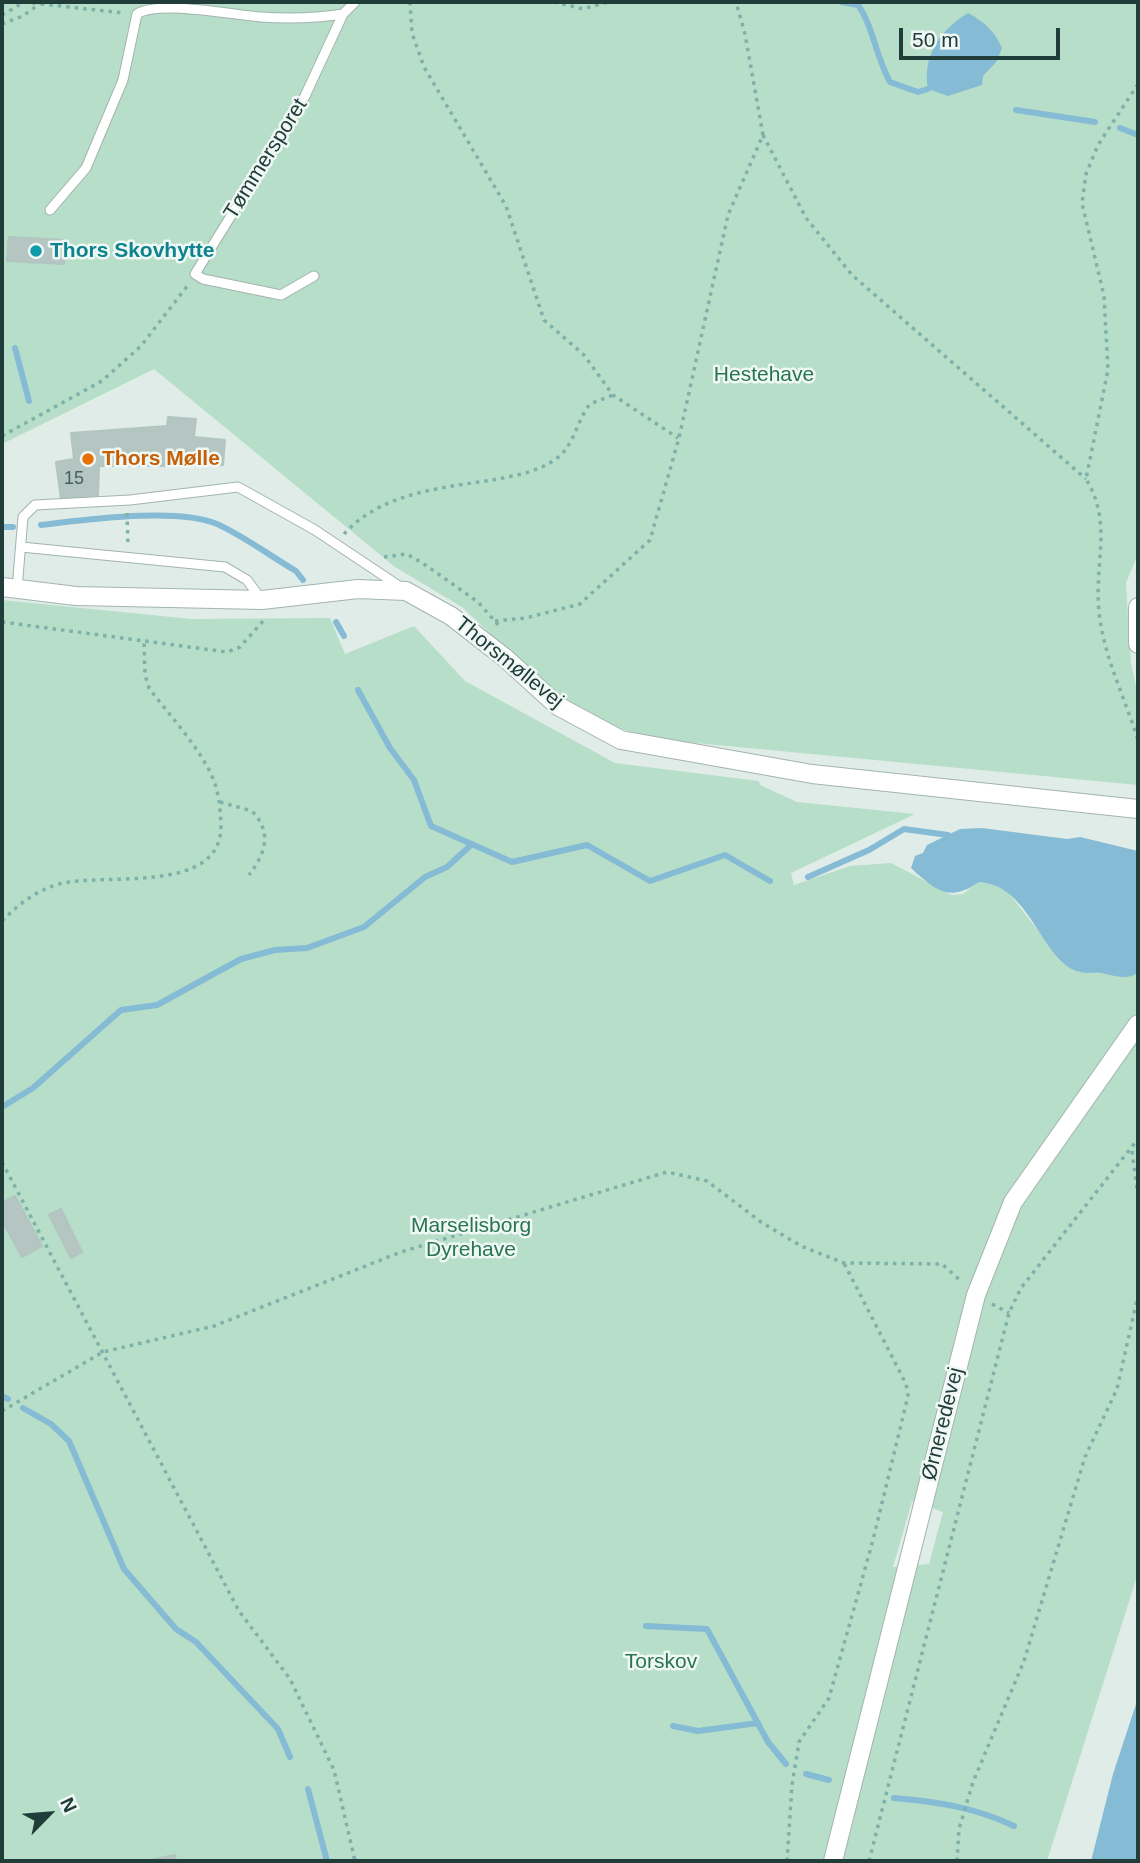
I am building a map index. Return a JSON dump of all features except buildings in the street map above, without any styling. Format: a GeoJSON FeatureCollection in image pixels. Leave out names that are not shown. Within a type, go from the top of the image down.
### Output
{"type":"FeatureCollection","features":[{"type":"Feature","properties":{"kind":"street","name":"Thorsmøllevej"},"geometry":{"type":"LineString","coordinates":[[9,588],[76,596],[264,608],[358,589],[406,590],[451,615],[505,657],[558,706],[621,740],[812,774],[1138,809]]}},
{"type":"Feature","properties":{"kind":"street"},"geometry":{"type":"LineString","coordinates":[[1138,607],[1138,644]]}},
{"type":"Feature","properties":{"kind":"street","name":"Ørneredevej"},"geometry":{"type":"LineString","coordinates":[[832,1861],[976,1295],[989,1257],[1013,1202],[1138,1024]]}},
{"type":"Feature","properties":{"kind":"lane","name":"Tømmersporet"},"geometry":{"type":"LineString","coordinates":[[195,274],[305,96],[343,14],[355,2]]}},
{"type":"Feature","properties":{"kind":"lane"},"geometry":{"type":"LineString","coordinates":[[50,210],[86,168],[123,80],[137,14],[150,9],[208,11],[262,17],[326,17],[343,14]]}},
{"type":"Feature","properties":{"kind":"lane"},"geometry":{"type":"LineString","coordinates":[[195,274],[204,279],[281,295],[314,276]]}},
{"type":"Feature","properties":{"kind":"lane"},"geometry":{"type":"LineString","coordinates":[[9,588],[21,547],[23,517],[35,505],[126,500],[237,487],[336,543],[406,590]]}},
{"type":"Feature","properties":{"kind":"lane"},"geometry":{"type":"LineString","coordinates":[[21,547],[225,567],[247,580],[264,608]]}},
{"type":"Feature","properties":{"kind":"path"},"geometry":{"type":"LineString","coordinates":[[2,15],[24,2],[137,14]]}},
{"type":"Feature","properties":{"kind":"path"},"geometry":{"type":"LineString","coordinates":[[410,2],[412,33],[424,67],[506,206],[544,320],[584,355],[613,395],[680,438]]}},
{"type":"Feature","properties":{"kind":"path"},"geometry":{"type":"LineString","coordinates":[[554,2],[583,9],[608,2]]}},
{"type":"Feature","properties":{"kind":"path"},"geometry":{"type":"LineString","coordinates":[[736,2],[746,34],[763,135],[806,218],[852,275],[1086,479],[1098,499],[1101,524],[1099,611],[1110,657],[1138,740]]}},
{"type":"Feature","properties":{"kind":"path"},"geometry":{"type":"LineString","coordinates":[[2,24],[41,4]]}},
{"type":"Feature","properties":{"kind":"path"},"geometry":{"type":"LineString","coordinates":[[1086,479],[1108,370],[1104,296],[1082,203],[1086,174],[1098,145],[1138,84]]}},
{"type":"Feature","properties":{"kind":"path"},"geometry":{"type":"LineString","coordinates":[[483,620],[526,618],[580,604],[650,540],[680,438],[727,215],[763,135]]}},
{"type":"Feature","properties":{"kind":"path"},"geometry":{"type":"LineString","coordinates":[[2,436],[102,380],[141,346],[195,274]]}},
{"type":"Feature","properties":{"kind":"path"},"geometry":{"type":"LineString","coordinates":[[336,543],[355,523],[396,500],[422,491],[522,475],[558,458],[569,446],[590,404],[613,395]]}},
{"type":"Feature","properties":{"kind":"path"},"geometry":{"type":"LineString","coordinates":[[366,563],[407,554],[468,595],[503,630]]}},
{"type":"Feature","properties":{"kind":"path"},"geometry":{"type":"LineString","coordinates":[[2,622],[53,626],[227,652],[240,647],[264,608]]}},
{"type":"Feature","properties":{"kind":"path"},"geometry":{"type":"LineString","coordinates":[[2,921],[23,899],[59,884],[165,876],[194,870],[211,859],[221,833],[220,802],[209,770],[149,688],[145,675],[144,641]]}},
{"type":"Feature","properties":{"kind":"path"},"geometry":{"type":"LineString","coordinates":[[220,802],[253,811],[265,830],[266,840],[260,860],[249,875]]}},
{"type":"Feature","properties":{"kind":"path"},"geometry":{"type":"LineString","coordinates":[[869,1861],[1009,1313],[1021,1288],[1132,1151],[1138,1139]]}},
{"type":"Feature","properties":{"kind":"path"},"geometry":{"type":"LineString","coordinates":[[1132,1151],[1138,1196]]}},
{"type":"Feature","properties":{"kind":"path"},"geometry":{"type":"LineString","coordinates":[[2,1162],[239,1611],[290,1679],[334,1770],[355,1861]]}},
{"type":"Feature","properties":{"kind":"path"},"geometry":{"type":"LineString","coordinates":[[2,1411],[103,1352],[214,1326],[401,1252],[667,1172],[707,1181],[761,1222],[802,1246],[844,1263],[943,1264]]}},
{"type":"Feature","properties":{"kind":"path"},"geometry":{"type":"LineString","coordinates":[[787,1861],[792,1785],[799,1742],[829,1698],[873,1540],[908,1396],[906,1384],[844,1263]]}},
{"type":"Feature","properties":{"kind":"path"},"geometry":{"type":"LineString","coordinates":[[957,1861],[959,1829],[973,1782],[1024,1661],[1085,1457],[1117,1389],[1138,1295]]}},
{"type":"Feature","properties":{"kind":"green space","name":"Hestehave"},"geometry":{"type":"Polygon","coordinates":[[[2,2],[1138,2],[1138,554],[1126,583],[1131,663],[1138,696],[1138,785],[664,740],[602,724],[554,694],[462,607],[395,567],[154,369],[2,444],[2,2]]]}},
{"type":"Feature","properties":{"kind":"green space","name":"Marselisborg Dyrehave"},"geometry":{"type":"Polygon","coordinates":[[[2,600],[191,619],[330,618],[345,654],[414,626],[465,681],[615,763],[759,781],[760,785],[797,802],[915,814],[791,873],[794,885],[850,866],[891,863],[952,895],[963,894],[978,882],[991,883],[1007,891],[1063,962],[1079,972],[1138,975],[1138,1573],[1047,1861],[2,1861],[2,600]],[[912,1501],[893,1567],[929,1564],[943,1512],[912,1501]]]}},
{"type":"Feature","properties":{"kind":"water"},"geometry":{"type":"Polygon","coordinates":[[[968,13],[996,36],[1002,48],[997,61],[983,76],[982,85],[948,96],[928,89],[928,66],[935,45],[949,27],[968,13]]]}},
{"type":"Feature","properties":{"kind":"water"},"geometry":{"type":"Polygon","coordinates":[[[982,828],[1067,839],[1080,837],[1138,851],[1138,973],[1125,977],[1085,973],[1067,966],[1055,955],[1024,909],[1012,896],[997,886],[979,882],[951,893],[935,888],[911,868],[915,856],[923,853],[927,845],[960,829],[982,828]]]}},
{"type":"Feature","properties":{"kind":"water"},"geometry":{"type":"Polygon","coordinates":[[[1138,1698],[1138,1861],[1091,1861],[1113,1774],[1138,1698]]]}},
{"type":"Feature","properties":{"kind":"waterway"},"geometry":{"type":"LineString","coordinates":[[841,2],[858,5],[863,13],[890,82],[918,92],[928,89]]}},
{"type":"Feature","properties":{"kind":"waterway"},"geometry":{"type":"LineString","coordinates":[[1016,110],[1095,122]]}},
{"type":"Feature","properties":{"kind":"waterway"},"geometry":{"type":"LineString","coordinates":[[1120,128],[1138,135]]}},
{"type":"Feature","properties":{"kind":"waterway"},"geometry":{"type":"LineString","coordinates":[[15,348],[29,401]]}},
{"type":"Feature","properties":{"kind":"waterway"},"geometry":{"type":"LineString","coordinates":[[41,525],[130,516],[200,519],[237,534],[296,571],[303,580]]}},
{"type":"Feature","properties":{"kind":"waterway"},"geometry":{"type":"LineString","coordinates":[[2,527],[13,527]]}},
{"type":"Feature","properties":{"kind":"waterway"},"geometry":{"type":"LineString","coordinates":[[336,622],[344,636]]}},
{"type":"Feature","properties":{"kind":"waterway"},"geometry":{"type":"LineString","coordinates":[[358,690],[390,748],[414,780],[431,826],[512,862],[587,845],[650,881],[725,855],[770,881]]}},
{"type":"Feature","properties":{"kind":"waterway"},"geometry":{"type":"LineString","coordinates":[[808,877],[869,850],[904,829],[948,835]]}},
{"type":"Feature","properties":{"kind":"waterway"},"geometry":{"type":"LineString","coordinates":[[2,1107],[33,1088],[121,1010],[157,1005],[241,959],[275,950],[307,948],[364,927],[425,877],[447,867],[471,845]]}},
{"type":"Feature","properties":{"kind":"waterway"},"geometry":{"type":"LineString","coordinates":[[2,1396],[8,1399]]}},
{"type":"Feature","properties":{"kind":"waterway"},"geometry":{"type":"LineString","coordinates":[[23,1408],[51,1424],[69,1441],[124,1569],[176,1629],[196,1642],[278,1729],[290,1757]]}},
{"type":"Feature","properties":{"kind":"waterway"},"geometry":{"type":"LineString","coordinates":[[646,1626],[707,1629],[768,1742],[786,1764]]}},
{"type":"Feature","properties":{"kind":"waterway"},"geometry":{"type":"LineString","coordinates":[[673,1726],[698,1731],[758,1723]]}},
{"type":"Feature","properties":{"kind":"waterway"},"geometry":{"type":"LineString","coordinates":[[806,1774],[829,1780]]}},
{"type":"Feature","properties":{"kind":"waterway"},"geometry":{"type":"LineString","coordinates":[[308,1789],[327,1861]]}},
{"type":"Feature","properties":{"kind":"waterway"},"geometry":{"type":"LineString","coordinates":[[894,1798],[956,1806],[1014,1826]]}},
{"type":"Feature","properties":{"kind":"place","name":"Thors Skovhytte"},"geometry":{"type":"Point","coordinates":[36,251]}},
{"type":"Feature","properties":{"kind":"place","name":"Thors Mølle"},"geometry":{"type":"Point","coordinates":[88,459]}},
{"type":"Feature","properties":{"kind":"park label","name":"Torskov"},"geometry":{"type":"Point","coordinates":[661,1662]}}]}
